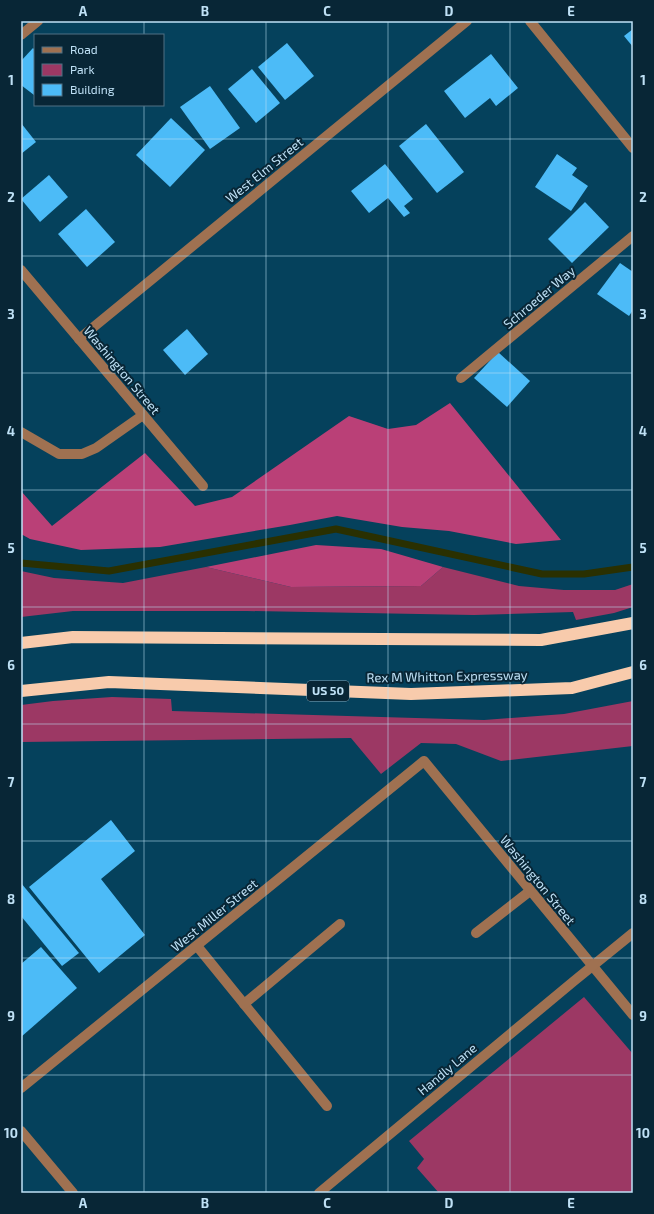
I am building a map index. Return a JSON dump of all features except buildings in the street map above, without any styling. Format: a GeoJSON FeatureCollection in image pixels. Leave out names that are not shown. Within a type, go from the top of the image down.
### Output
{"type":"FeatureCollection","features":[{"type":"Feature","properties":{"kind":"highway"},"geometry":{"type":"LineString","coordinates":[[21,643],[72,637],[541,640],[633,623]]}},
{"type":"Feature","properties":{"kind":"highway","name":"Rex M Whitton Expressway"},"geometry":{"type":"LineString","coordinates":[[21,691],[109,682],[412,694],[572,688],[633,672]]}},
{"type":"Feature","properties":{"kind":"street"},"geometry":{"type":"LineString","coordinates":[[21,36],[38,21]]}},
{"type":"Feature","properties":{"kind":"street","name":"West Elm Street"},"geometry":{"type":"LineString","coordinates":[[79,339],[467,21]]}},
{"type":"Feature","properties":{"kind":"street"},"geometry":{"type":"LineString","coordinates":[[530,21],[633,148]]}},
{"type":"Feature","properties":{"kind":"street","name":"Schroeder Way"},"geometry":{"type":"LineString","coordinates":[[461,378],[633,236]]}},
{"type":"Feature","properties":{"kind":"street","name":"Washington Street"},"geometry":{"type":"LineString","coordinates":[[21,270],[203,486]]}},
{"type":"Feature","properties":{"kind":"street"},"geometry":{"type":"LineString","coordinates":[[21,432],[59,454],[82,454],[96,448],[143,415]]}},
{"type":"Feature","properties":{"kind":"street","name":"Washington Street"},"geometry":{"type":"LineString","coordinates":[[424,761],[633,1015]]}},
{"type":"Feature","properties":{"kind":"street","name":"West Miller Street"},"geometry":{"type":"LineString","coordinates":[[21,1088],[424,761]]}},
{"type":"Feature","properties":{"kind":"street"},"geometry":{"type":"LineString","coordinates":[[476,933],[530,891]]}},
{"type":"Feature","properties":{"kind":"street"},"geometry":{"type":"LineString","coordinates":[[244,1004],[340,924]]}},
{"type":"Feature","properties":{"kind":"street","name":"Handly Lane"},"geometry":{"type":"LineString","coordinates":[[319,1193],[633,933]]}},
{"type":"Feature","properties":{"kind":"street"},"geometry":{"type":"LineString","coordinates":[[197,946],[327,1106]]}},
{"type":"Feature","properties":{"kind":"street"},"geometry":{"type":"LineString","coordinates":[[21,1131],[73,1193]]}},
{"type":"Feature","properties":{"kind":"green space"},"geometry":{"type":"Polygon","coordinates":[[[206,567],[291,587],[421,586],[443,567],[519,586],[564,590],[615,590],[633,584],[633,607],[614,613],[576,620],[573,612],[474,615],[247,611],[73,611],[21,617],[21,571],[54,578],[123,583],[206,567]]]}},
{"type":"Feature","properties":{"kind":"green space"},"geometry":{"type":"Polygon","coordinates":[[[112,697],[171,699],[172,711],[484,720],[564,714],[633,701],[633,746],[501,761],[456,744],[421,743],[381,774],[351,738],[21,742],[21,705],[112,697]]]}},
{"type":"Feature","properties":{"kind":"green space"},"geometry":{"type":"Polygon","coordinates":[[[584,997],[633,1054],[633,1193],[439,1193],[417,1168],[424,1159],[409,1141],[584,997]]]}},
{"type":"Feature","properties":{"kind":"shaded area"},"geometry":{"type":"Polygon","coordinates":[[[450,403],[561,540],[516,544],[449,531],[402,527],[337,516],[160,547],[81,550],[30,539],[21,534],[21,491],[52,526],[145,453],[195,506],[232,497],[349,416],[388,429],[416,425],[450,403]]]}},
{"type":"Feature","properties":{"kind":"shaded area"},"geometry":{"type":"Polygon","coordinates":[[[316,545],[381,549],[443,567],[421,586],[291,587],[206,567],[316,545]]]}},
{"type":"Feature","properties":{"kind":"waterway"},"geometry":{"type":"LineString","coordinates":[[21,563],[109,571],[336,529],[542,574],[584,574],[633,567]]}}]}
